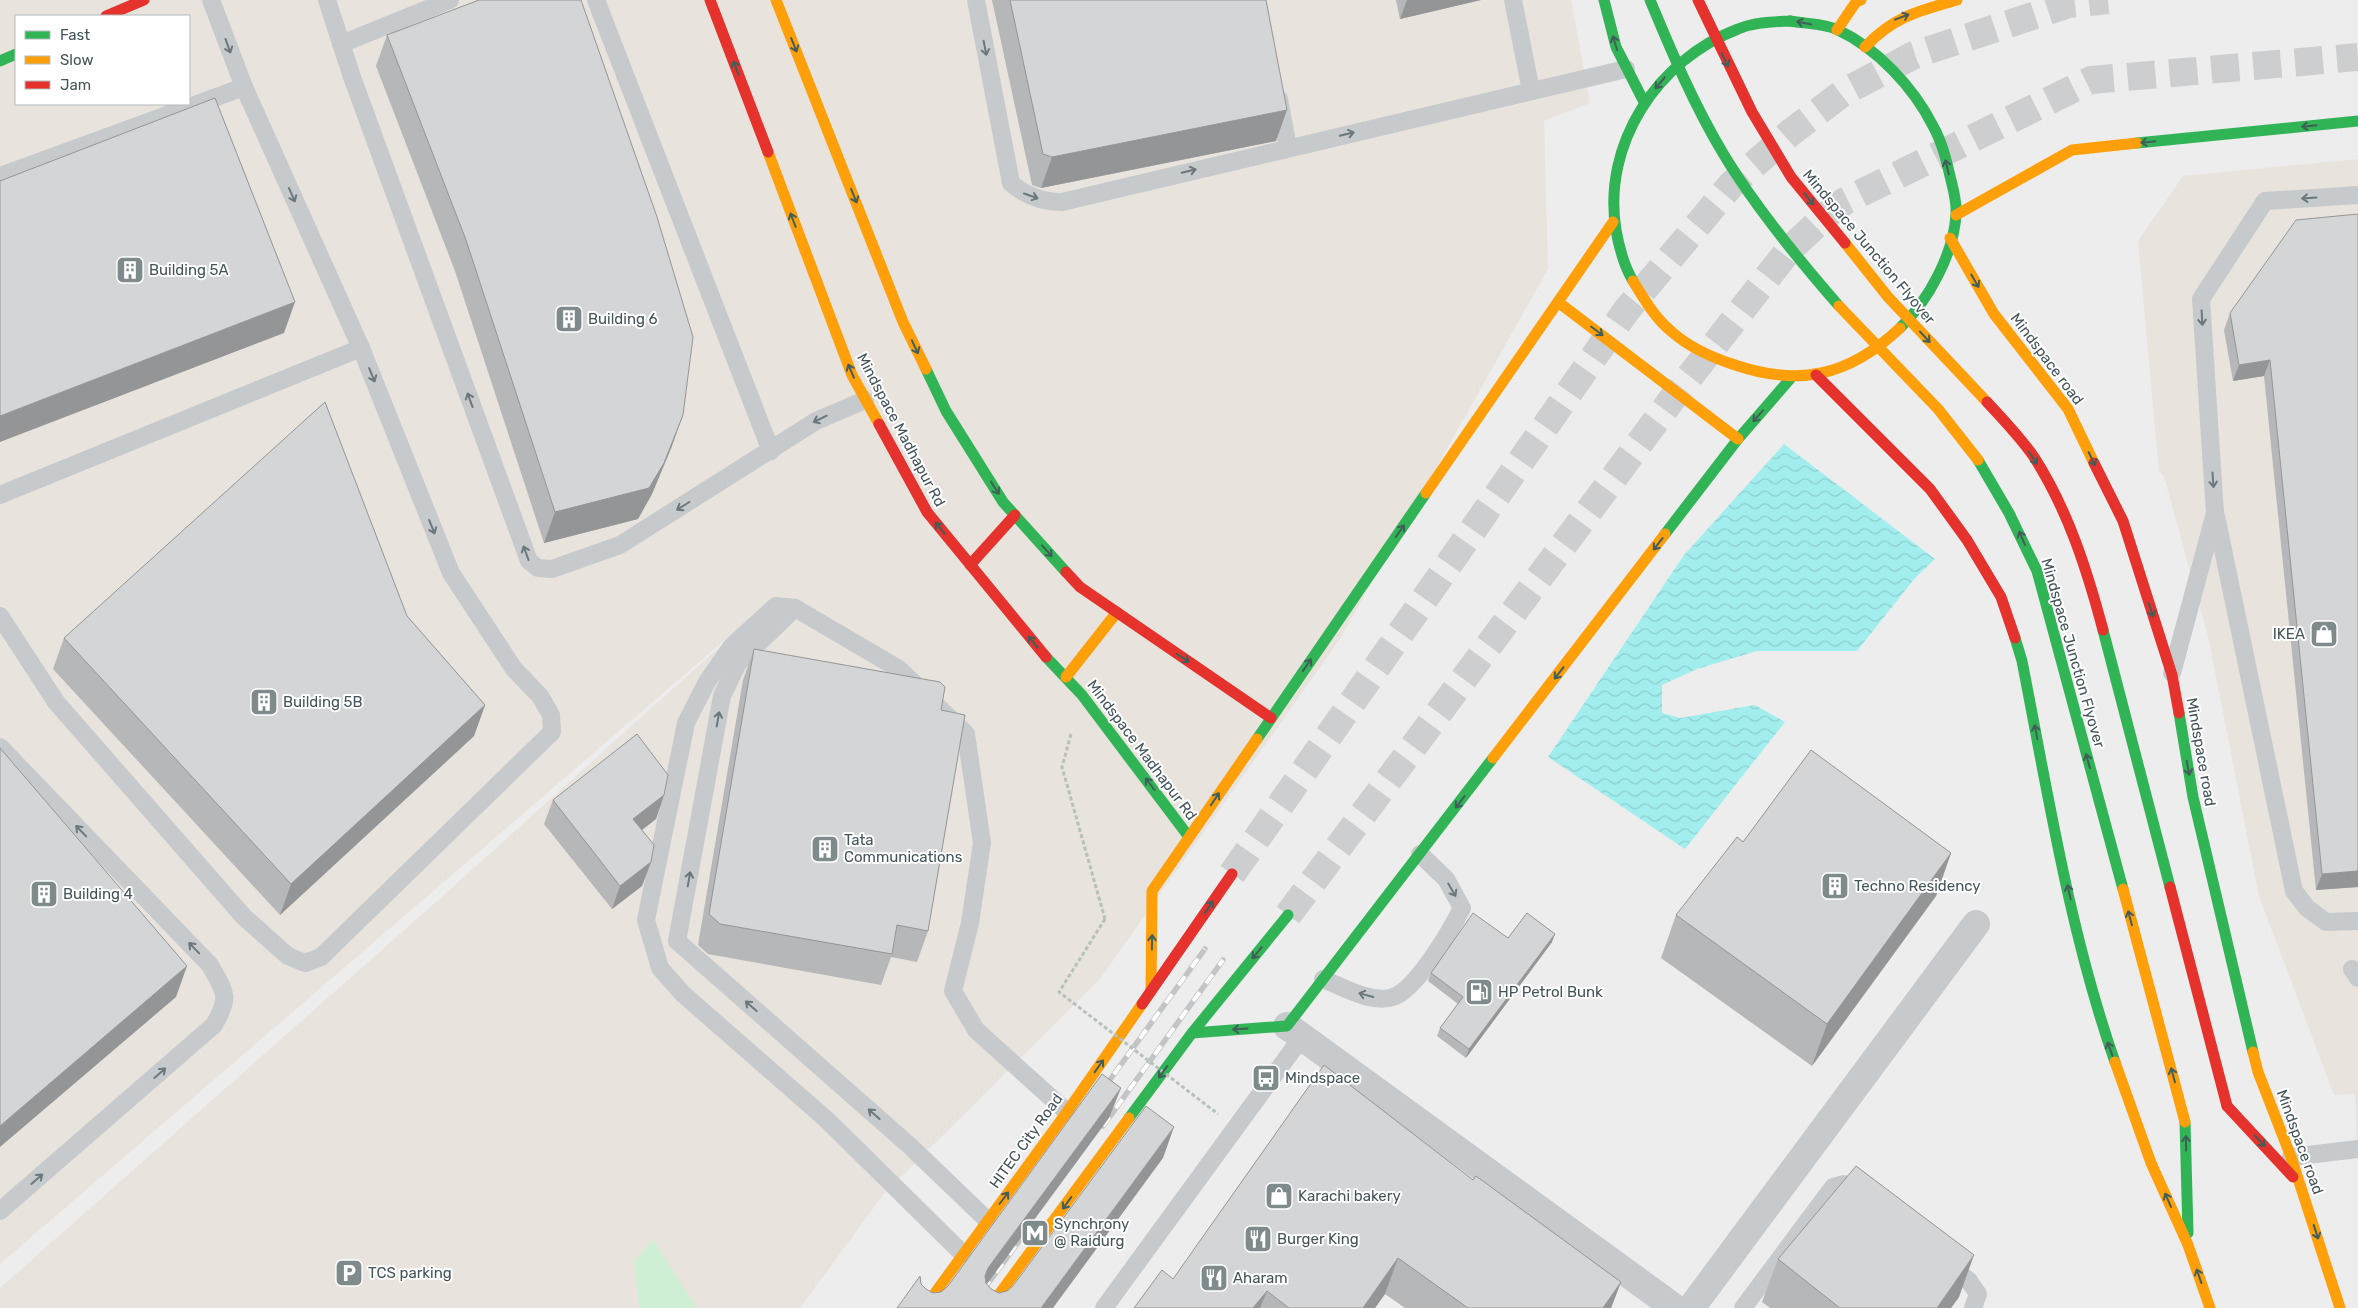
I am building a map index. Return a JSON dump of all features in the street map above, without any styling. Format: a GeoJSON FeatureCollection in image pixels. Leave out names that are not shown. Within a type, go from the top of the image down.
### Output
{"type":"FeatureCollection","features":[{"type":"Feature","properties":{"kind":"main road"},"geometry":{"type":"LineString","coordinates":[[108,15],[144,0]]}},
{"type":"Feature","properties":{"kind":"main road","name":"Mindspace Madhapur Rd"},"geometry":{"type":"LineString","coordinates":[[710,0],[852,375],[927,512],[1035,645],[1082,695],[1189,837]]}},
{"type":"Feature","properties":{"kind":"main road"},"geometry":{"type":"LineString","coordinates":[[776,0],[903,322],[946,412],[1003,502],[1080,587],[1271,718]]}},
{"type":"Feature","properties":{"kind":"main road"},"geometry":{"type":"LineString","coordinates":[[1604,0],[1616,47],[1644,102]]}},
{"type":"Feature","properties":{"kind":"main road","name":"Mindspace Junction Flyover"},"geometry":{"type":"LineString","coordinates":[[1650,0],[1691,92],[1725,156],[1774,224],[1838,305],[1952,425],[1984,470],[2013,518],[2037,571],[2185,1122],[2188,1245]]}},
{"type":"Feature","properties":{"kind":"main road","name":"Mindspace Junction Flyover"},"geometry":{"type":"LineString","coordinates":[[1698,0],[1752,112],[1790,177],[1888,297],[1993,409],[2033,456],[2063,509],[2093,592],[2227,1106],[2301,1186]]}},
{"type":"Feature","properties":{"kind":"main road"},"geometry":{"type":"LineString","coordinates":[[1865,47],[1880,30],[1896,18],[1957,0]]}},
{"type":"Feature","properties":{"kind":"main road"},"geometry":{"type":"LineString","coordinates":[[1837,30],[1857,1]]}},
{"type":"Feature","properties":{"kind":"main road"},"geometry":{"type":"LineString","coordinates":[[1790,21],[1837,30],[1865,47],[1913,93],[1940,138],[1953,192],[1956,214],[1935,282],[1909,319],[1873,348],[1844,366],[1816,375],[1790,379],[1747,370],[1707,355],[1672,332],[1643,301],[1627,271],[1613,222],[1613,180],[1624,139],[1644,102],[1666,75],[1703,46],[1752,24],[1790,21]]}},
{"type":"Feature","properties":{"kind":"main road"},"geometry":{"type":"LineString","coordinates":[[0,61],[15,54]]}},
{"type":"Feature","properties":{"kind":"main road"},"geometry":{"type":"LineString","coordinates":[[1956,214],[2072,150],[2358,121]]}},
{"type":"Feature","properties":{"kind":"main road"},"geometry":{"type":"LineString","coordinates":[[1151,990],[1152,891],[1613,222]]}},
{"type":"Feature","properties":{"kind":"main road","name":"Mindspace road"},"geometry":{"type":"LineString","coordinates":[[1950,238],[1994,314],[2068,409],[2123,521],[2172,675],[2193,797],[2258,1072],[2291,1157],[2340,1308]]}},
{"type":"Feature","properties":{"kind":"main road"},"geometry":{"type":"LineString","coordinates":[[1558,302],[1738,439]]}},
{"type":"Feature","properties":{"kind":"main road"},"geometry":{"type":"LineString","coordinates":[[1816,375],[1930,489],[1967,540],[2001,597],[2022,661],[2062,864],[2099,1017],[2151,1163],[2188,1245],[2210,1308]]}},
{"type":"Feature","properties":{"kind":"main road"},"geometry":{"type":"LineString","coordinates":[[1192,1033],[1295,1031],[1323,979],[1738,439],[1790,379]]}},
{"type":"Feature","properties":{"kind":"main road"},"geometry":{"type":"LineString","coordinates":[[970,565],[1015,515]]}},
{"type":"Feature","properties":{"kind":"main road"},"geometry":{"type":"LineString","coordinates":[[1066,677],[1117,612]]}},
{"type":"Feature","properties":{"kind":"main road","name":"HITEC City Road"},"geometry":{"type":"LineString","coordinates":[[924,1308],[1067,1112],[1232,874]]}},
{"type":"Feature","properties":{"kind":"main road"},"geometry":{"type":"LineString","coordinates":[[990,1308],[1192,1033],[1288,915]]}},
{"type":"Feature","properties":{"kind":"street"},"geometry":{"type":"LineString","coordinates":[[1692,1308],[1976,924]]}},
{"type":"Feature","properties":{"kind":"street"},"geometry":{"type":"LineString","coordinates":[[1295,1031],[1675,1308]]}},
{"type":"Feature","properties":{"kind":"lane"},"geometry":{"type":"LineString","coordinates":[[0,616],[56,702],[244,917],[288,956],[305,962],[321,957],[552,732],[551,715],[540,696],[514,668],[451,573],[362,348],[244,87],[211,0]]}},
{"type":"Feature","properties":{"kind":"lane"},"geometry":{"type":"LineString","coordinates":[[326,0],[529,561],[538,568],[552,568],[620,545],[771,451],[816,420],[865,400]]}},
{"type":"Feature","properties":{"kind":"lane"},"geometry":{"type":"LineString","coordinates":[[341,44],[450,0]]}},
{"type":"Feature","properties":{"kind":"lane"},"geometry":{"type":"LineString","coordinates":[[596,0],[771,451]]}},
{"type":"Feature","properties":{"kind":"lane"},"geometry":{"type":"LineString","coordinates":[[976,0],[1011,183],[1022,193],[1047,202],[1062,202],[1626,69]]}},
{"type":"Feature","properties":{"kind":"lane"},"geometry":{"type":"LineString","coordinates":[[1513,0],[1531,91]]}},
{"type":"Feature","properties":{"kind":"lane"},"geometry":{"type":"LineString","coordinates":[[1275,80],[1288,148]]}},
{"type":"Feature","properties":{"kind":"lane"},"geometry":{"type":"LineString","coordinates":[[0,176],[244,87]]}},
{"type":"Feature","properties":{"kind":"lane"},"geometry":{"type":"LineString","coordinates":[[2358,195],[2266,202],[2201,299],[2215,513],[2294,891],[2308,908],[2326,922],[2358,921]]}},
{"type":"Feature","properties":{"kind":"lane"},"geometry":{"type":"LineString","coordinates":[[0,495],[362,348]]}},
{"type":"Feature","properties":{"kind":"lane"},"geometry":{"type":"LineString","coordinates":[[2172,675],[2215,513]]}},
{"type":"Feature","properties":{"kind":"lane"},"geometry":{"type":"LineString","coordinates":[[963,1254],[827,1120],[683,994],[660,968],[646,920],[686,722],[707,682],[732,646],[776,606],[795,608],[899,669],[966,734],[982,843],[970,923],[953,991],[976,1030],[1067,1112]]}},
{"type":"Feature","properties":{"kind":"lane"},"geometry":{"type":"LineString","coordinates":[[795,608],[738,663],[722,696],[677,941],[910,1146],[987,1220]]}},
{"type":"Feature","properties":{"kind":"lane"},"geometry":{"type":"LineString","coordinates":[[0,747],[210,965],[224,991],[225,1007],[214,1026],[0,1211]]}},
{"type":"Feature","properties":{"kind":"lane"},"geometry":{"type":"LineString","coordinates":[[1323,979],[1369,997],[1392,998],[1411,987],[1455,922],[1462,908],[1446,879],[1420,854]]}},
{"type":"Feature","properties":{"kind":"lane"},"geometry":{"type":"LineString","coordinates":[[1104,1308],[1295,1031]]}},
{"type":"Feature","properties":{"kind":"lane"},"geometry":{"type":"LineString","coordinates":[[2291,1157],[2358,1149]]}},
{"type":"Feature","properties":{"kind":"lane"},"geometry":{"type":"LineString","coordinates":[[1743,1308],[1833,1187],[1844,1184],[1874,1207]]}},
{"type":"Feature","properties":{"kind":"lane"},"geometry":{"type":"LineString","coordinates":[[1934,1253],[1969,1281],[1978,1294],[1973,1308]]}},
{"type":"Feature","properties":{"kind":"path"},"geometry":{"type":"LineString","coordinates":[[1062,767],[1105,919],[1059,992],[1218,1114]]}},
{"type":"Feature","properties":{"kind":"shaded area"},"geometry":{"type":"Polygon","coordinates":[[[0,0],[1571,0],[1590,103],[1544,121],[1548,269],[1340,639],[1100,979],[883,1195],[800,1308],[0,1308],[0,1288],[445,894],[777,595],[0,1264],[0,0]]]}},
{"type":"Feature","properties":{"kind":"shaded area","name":"IKEA"},"geometry":{"type":"Polygon","coordinates":[[[2358,159],[2357,1155],[2355,1094],[2334,1095],[2259,896],[2208,636],[2164,476],[2159,472],[2138,241],[2183,176],[2358,159]]]}},
{"type":"Feature","properties":{"kind":"green space"},"geometry":{"type":"Polygon","coordinates":[[[653,1240],[697,1308],[639,1308],[634,1261],[653,1240]]]}},
{"type":"Feature","properties":{"kind":"water"},"geometry":{"type":"Polygon","coordinates":[[[1784,444],[1935,559],[1915,578],[1857,651],[1757,651],[1697,669],[1662,685],[1662,713],[1680,718],[1755,705],[1785,722],[1685,849],[1548,757],[1684,555],[1784,444]]]}},
{"type":"Feature","properties":{"kind":"building","name":"Building 6"},"geometry":{"type":"Polygon","coordinates":[[[479,0],[581,0],[657,217],[693,337],[683,415],[664,463],[649,488],[555,512],[466,240],[387,35],[479,0]]]}},
{"type":"Feature","properties":{"kind":"building"},"geometry":{"type":"Polygon","coordinates":[[[1010,0],[1266,0],[1287,110],[1052,157],[1043,154],[1010,0]]]}},
{"type":"Feature","properties":{"kind":"building","name":"Building 5A"},"geometry":{"type":"Polygon","coordinates":[[[215,98],[295,302],[0,416],[0,181],[215,98]]]}},
{"type":"Feature","properties":{"kind":"building","name":"IKEA"},"geometry":{"type":"Polygon","coordinates":[[[2358,214],[2358,871],[2322,874],[2270,360],[2239,365],[2230,313],[2296,220],[2358,214]]]}},
{"type":"Feature","properties":{"kind":"building","name":"Building 5B"},"geometry":{"type":"Polygon","coordinates":[[[325,402],[407,616],[485,705],[291,884],[64,638],[325,402]]]}},
{"type":"Feature","properties":{"kind":"building","name":"Tata Communications"},"geometry":{"type":"Polygon","coordinates":[[[754,649],[940,682],[945,687],[941,710],[965,715],[928,931],[897,925],[892,954],[720,924],[709,914],[754,649]]]}},
{"type":"Feature","properties":{"kind":"building"},"geometry":{"type":"Polygon","coordinates":[[[637,734],[668,775],[664,795],[633,819],[654,845],[651,862],[620,886],[553,800],[637,734]]]}},
{"type":"Feature","properties":{"kind":"building","name":"Building 4"},"geometry":{"type":"Polygon","coordinates":[[[0,748],[187,966],[0,1126],[0,748]]]}},
{"type":"Feature","properties":{"kind":"building"},"geometry":{"type":"Polygon","coordinates":[[[1811,750],[1951,853],[1827,1024],[1676,915],[1737,837],[1743,842],[1811,750]]]}},
{"type":"Feature","properties":{"kind":"building"},"geometry":{"type":"Polygon","coordinates":[[[1473,913],[1508,938],[1527,913],[1555,934],[1469,1049],[1440,1028],[1463,997],[1431,973],[1473,913]]]}},
{"type":"Feature","properties":{"kind":"building"},"geometry":{"type":"Polygon","coordinates":[[[1324,1065],[1473,1180],[1476,1176],[1621,1282],[1603,1308],[1468,1308],[1398,1258],[1363,1308],[1289,1308],[1267,1291],[1253,1308],[1134,1308],[1162,1270],[1173,1279],[1324,1065]]]}},
{"type":"Feature","properties":{"kind":"building"},"geometry":{"type":"Polygon","coordinates":[[[1102,1074],[1121,1088],[988,1268],[985,1276],[986,1283],[991,1289],[999,1293],[1007,1291],[1013,1286],[1146,1106],[1174,1127],[1041,1308],[897,1308],[920,1276],[921,1284],[933,1293],[941,1292],[948,1286],[1102,1074]]]}},
{"type":"Feature","properties":{"kind":"building"},"geometry":{"type":"Polygon","coordinates":[[[1856,1166],[1974,1255],[1937,1308],[1840,1308],[1778,1259],[1856,1166]]]}},
{"type":"Feature","properties":{"kind":"tunnel"},"geometry":{"type":"LineString","coordinates":[[1232,874],[1626,311],[1731,185],[1790,133],[1844,92],[1914,55],[2069,4],[2108,0]]}},
{"type":"Feature","properties":{"kind":"tunnel"},"geometry":{"type":"LineString","coordinates":[[1288,915],[1676,394],[1788,251],[1821,220],[1845,201],[2091,80],[2358,57]]}},
{"type":"Feature","properties":{"kind":"railway"},"geometry":{"type":"LineString","coordinates":[[1101,1092],[1205,949]]}},
{"type":"Feature","properties":{"kind":"railway"},"geometry":{"type":"LineString","coordinates":[[1103,1126],[1223,960]]}},
{"type":"Feature","properties":{"kind":"railway"},"geometry":{"type":"LineString","coordinates":[[970,1308],[1028,1229]]}},
{"type":"Feature","properties":{"kind":"traffic: fast"},"geometry":{"type":"LineString","coordinates":[[1604,0],[1616,47],[1644,102]]}},
{"type":"Feature","properties":{"kind":"traffic: fast"},"geometry":{"type":"LineString","coordinates":[[1650,0],[1693,98],[1736,175],[1778,233],[1839,306]]}},
{"type":"Feature","properties":{"kind":"traffic: fast"},"geometry":{"type":"LineString","coordinates":[[1790,21],[1833,28],[1867,47],[1893,70],[1916,98],[1933,126],[1941,144],[1955,200],[1954,229],[1945,260],[1930,290],[1911,317],[1900,328]]}},
{"type":"Feature","properties":{"kind":"traffic: fast"},"geometry":{"type":"LineString","coordinates":[[1633,281],[1624,263],[1616,230],[1614,198],[1618,167],[1627,137],[1641,109],[1660,84],[1683,61],[1709,43],[1751,25],[1790,21]]}},
{"type":"Feature","properties":{"kind":"traffic: fast"},"geometry":{"type":"LineString","coordinates":[[0,61],[15,54]]}},
{"type":"Feature","properties":{"kind":"traffic: fast"},"geometry":{"type":"LineString","coordinates":[[2137,143],[2358,121]]}},
{"type":"Feature","properties":{"kind":"traffic: fast"},"geometry":{"type":"LineString","coordinates":[[926,369],[946,411],[1003,502],[1066,572]]}},
{"type":"Feature","properties":{"kind":"traffic: fast"},"geometry":{"type":"LineString","coordinates":[[1665,534],[1738,439],[1790,379]]}},
{"type":"Feature","properties":{"kind":"traffic: fast"},"geometry":{"type":"LineString","coordinates":[[1978,460],[2009,513],[2037,571],[2123,889]]}},
{"type":"Feature","properties":{"kind":"traffic: fast"},"geometry":{"type":"LineString","coordinates":[[1257,739],[1426,493]]}},
{"type":"Feature","properties":{"kind":"traffic: fast"},"geometry":{"type":"LineString","coordinates":[[2103,630],[2170,887]]}},
{"type":"Feature","properties":{"kind":"traffic: fast"},"geometry":{"type":"LineString","coordinates":[[2015,638],[2022,661],[2061,863],[2073,914],[2085,964],[2115,1062]]}},
{"type":"Feature","properties":{"kind":"traffic: fast"},"geometry":{"type":"LineString","coordinates":[[1046,657],[1082,695],[1189,837]]}},
{"type":"Feature","properties":{"kind":"traffic: fast"},"geometry":{"type":"LineString","coordinates":[[2179,713],[2193,797],[2253,1052]]}},
{"type":"Feature","properties":{"kind":"traffic: fast"},"geometry":{"type":"LineString","coordinates":[[1192,1033],[1287,1026],[1493,758]]}},
{"type":"Feature","properties":{"kind":"traffic: fast"},"geometry":{"type":"LineString","coordinates":[[1129,1118],[1192,1033],[1288,915]]}},
{"type":"Feature","properties":{"kind":"traffic: fast"},"geometry":{"type":"LineString","coordinates":[[2185,1122],[2188,1233]]}},
{"type":"Feature","properties":{"kind":"traffic: slow"},"geometry":{"type":"LineString","coordinates":[[776,0],[903,322],[926,369]]}},
{"type":"Feature","properties":{"kind":"traffic: slow"},"geometry":{"type":"LineString","coordinates":[[1837,30],[1856,2],[1861,0]]}},
{"type":"Feature","properties":{"kind":"traffic: slow"},"geometry":{"type":"LineString","coordinates":[[1865,47],[1875,37],[1907,16],[1957,0]]}},
{"type":"Feature","properties":{"kind":"traffic: slow"},"geometry":{"type":"LineString","coordinates":[[1956,215],[2072,150],[2137,143]]}},
{"type":"Feature","properties":{"kind":"traffic: slow"},"geometry":{"type":"LineString","coordinates":[[768,152],[852,375],[879,424]]}},
{"type":"Feature","properties":{"kind":"traffic: slow"},"geometry":{"type":"LineString","coordinates":[[1426,493],[1613,222]]}},
{"type":"Feature","properties":{"kind":"traffic: slow"},"geometry":{"type":"LineString","coordinates":[[1950,238],[1994,314],[2068,409],[2094,463]]}},
{"type":"Feature","properties":{"kind":"traffic: slow"},"geometry":{"type":"LineString","coordinates":[[1845,243],[1888,297],[1987,402]]}},
{"type":"Feature","properties":{"kind":"traffic: slow"},"geometry":{"type":"LineString","coordinates":[[1633,281],[1655,314],[1666,327],[1679,337],[1708,355],[1756,371],[1800,376],[1821,373],[1861,358],[1881,345],[1900,328]]}},
{"type":"Feature","properties":{"kind":"traffic: slow"},"geometry":{"type":"LineString","coordinates":[[1558,302],[1738,439]]}},
{"type":"Feature","properties":{"kind":"traffic: slow"},"geometry":{"type":"LineString","coordinates":[[1839,306],[1938,409],[1978,460]]}},
{"type":"Feature","properties":{"kind":"traffic: slow"},"geometry":{"type":"LineString","coordinates":[[1493,758],[1665,534]]}},
{"type":"Feature","properties":{"kind":"traffic: slow"},"geometry":{"type":"LineString","coordinates":[[1066,677],[1117,612]]}},
{"type":"Feature","properties":{"kind":"traffic: slow"},"geometry":{"type":"LineString","coordinates":[[1151,991],[1152,891],[1257,739]]}},
{"type":"Feature","properties":{"kind":"traffic: slow"},"geometry":{"type":"LineString","coordinates":[[2123,889],[2185,1122]]}},
{"type":"Feature","properties":{"kind":"traffic: slow"},"geometry":{"type":"LineString","coordinates":[[924,1308],[1067,1112],[1142,1004]]}},
{"type":"Feature","properties":{"kind":"traffic: slow"},"geometry":{"type":"LineString","coordinates":[[2253,1052],[2258,1072],[2291,1157],[2340,1308]]}},
{"type":"Feature","properties":{"kind":"traffic: slow"},"geometry":{"type":"LineString","coordinates":[[2115,1062],[2151,1163],[2188,1245],[2210,1308]]}},
{"type":"Feature","properties":{"kind":"traffic: slow"},"geometry":{"type":"LineString","coordinates":[[989,1308],[1129,1118]]}},
{"type":"Feature","properties":{"kind":"traffic: jam"},"geometry":{"type":"LineString","coordinates":[[108,15],[144,0]]}},
{"type":"Feature","properties":{"kind":"traffic: jam"},"geometry":{"type":"LineString","coordinates":[[710,0],[768,152]]}},
{"type":"Feature","properties":{"kind":"traffic: jam"},"geometry":{"type":"LineString","coordinates":[[1698,0],[1752,112],[1791,177],[1845,243]]}},
{"type":"Feature","properties":{"kind":"traffic: jam"},"geometry":{"type":"LineString","coordinates":[[1816,375],[1930,489],[1967,540],[2001,597],[2015,638]]}},
{"type":"Feature","properties":{"kind":"traffic: jam"},"geometry":{"type":"LineString","coordinates":[[1987,402],[2029,450],[2057,498],[2083,563],[2103,630]]}},
{"type":"Feature","properties":{"kind":"traffic: jam"},"geometry":{"type":"LineString","coordinates":[[879,424],[927,512],[1046,657]]}},
{"type":"Feature","properties":{"kind":"traffic: jam"},"geometry":{"type":"LineString","coordinates":[[2094,463],[2123,521],[2172,675],[2179,713]]}},
{"type":"Feature","properties":{"kind":"traffic: jam"},"geometry":{"type":"LineString","coordinates":[[970,565],[1015,515]]}},
{"type":"Feature","properties":{"kind":"traffic: jam"},"geometry":{"type":"LineString","coordinates":[[1066,572],[1080,587],[1271,718]]}},
{"type":"Feature","properties":{"kind":"traffic: jam"},"geometry":{"type":"LineString","coordinates":[[1142,1004],[1232,874]]}},
{"type":"Feature","properties":{"kind":"traffic: jam"},"geometry":{"type":"LineString","coordinates":[[2170,887],[2227,1106]]}},
{"type":"Feature","properties":{"kind":"traffic: jam"},"geometry":{"type":"LineString","coordinates":[[2227,1106],[2293,1177]]}},
{"type":"Feature","properties":{"kind":"place","name":"Building 5A"},"geometry":{"type":"Point","coordinates":[130,270]}},
{"type":"Feature","properties":{"kind":"place","name":"Building 6"},"geometry":{"type":"Point","coordinates":[569,319]}},
{"type":"Feature","properties":{"kind":"place","name":"IKEA"},"geometry":{"type":"Point","coordinates":[2324,634]}},
{"type":"Feature","properties":{"kind":"place","name":"Building 5B"},"geometry":{"type":"Point","coordinates":[264,702]}},
{"type":"Feature","properties":{"kind":"place","name":"Tata Communications"},"geometry":{"type":"Point","coordinates":[825,849]}},
{"type":"Feature","properties":{"kind":"place","name":"Techno Residency"},"geometry":{"type":"Point","coordinates":[1835,886]}},
{"type":"Feature","properties":{"kind":"place","name":"Building 4"},"geometry":{"type":"Point","coordinates":[44,894]}},
{"type":"Feature","properties":{"kind":"place","name":"HP Petrol Bunk"},"geometry":{"type":"Point","coordinates":[1479,992]}},
{"type":"Feature","properties":{"kind":"place","name":"Mindspace"},"geometry":{"type":"Point","coordinates":[1266,1078]}},
{"type":"Feature","properties":{"kind":"place","name":"Karachi bakery"},"geometry":{"type":"Point","coordinates":[1279,1196]}},
{"type":"Feature","properties":{"kind":"place","name":"Synchrony @ Raidurg"},"geometry":{"type":"Point","coordinates":[1035,1233]}},
{"type":"Feature","properties":{"kind":"place","name":"Burger King"},"geometry":{"type":"Point","coordinates":[1258,1239]}},
{"type":"Feature","properties":{"kind":"place","name":"TCS parking"},"geometry":{"type":"Point","coordinates":[349,1273]}},
{"type":"Feature","properties":{"kind":"place","name":"Aharam"},"geometry":{"type":"Point","coordinates":[1214,1278]}}]}
